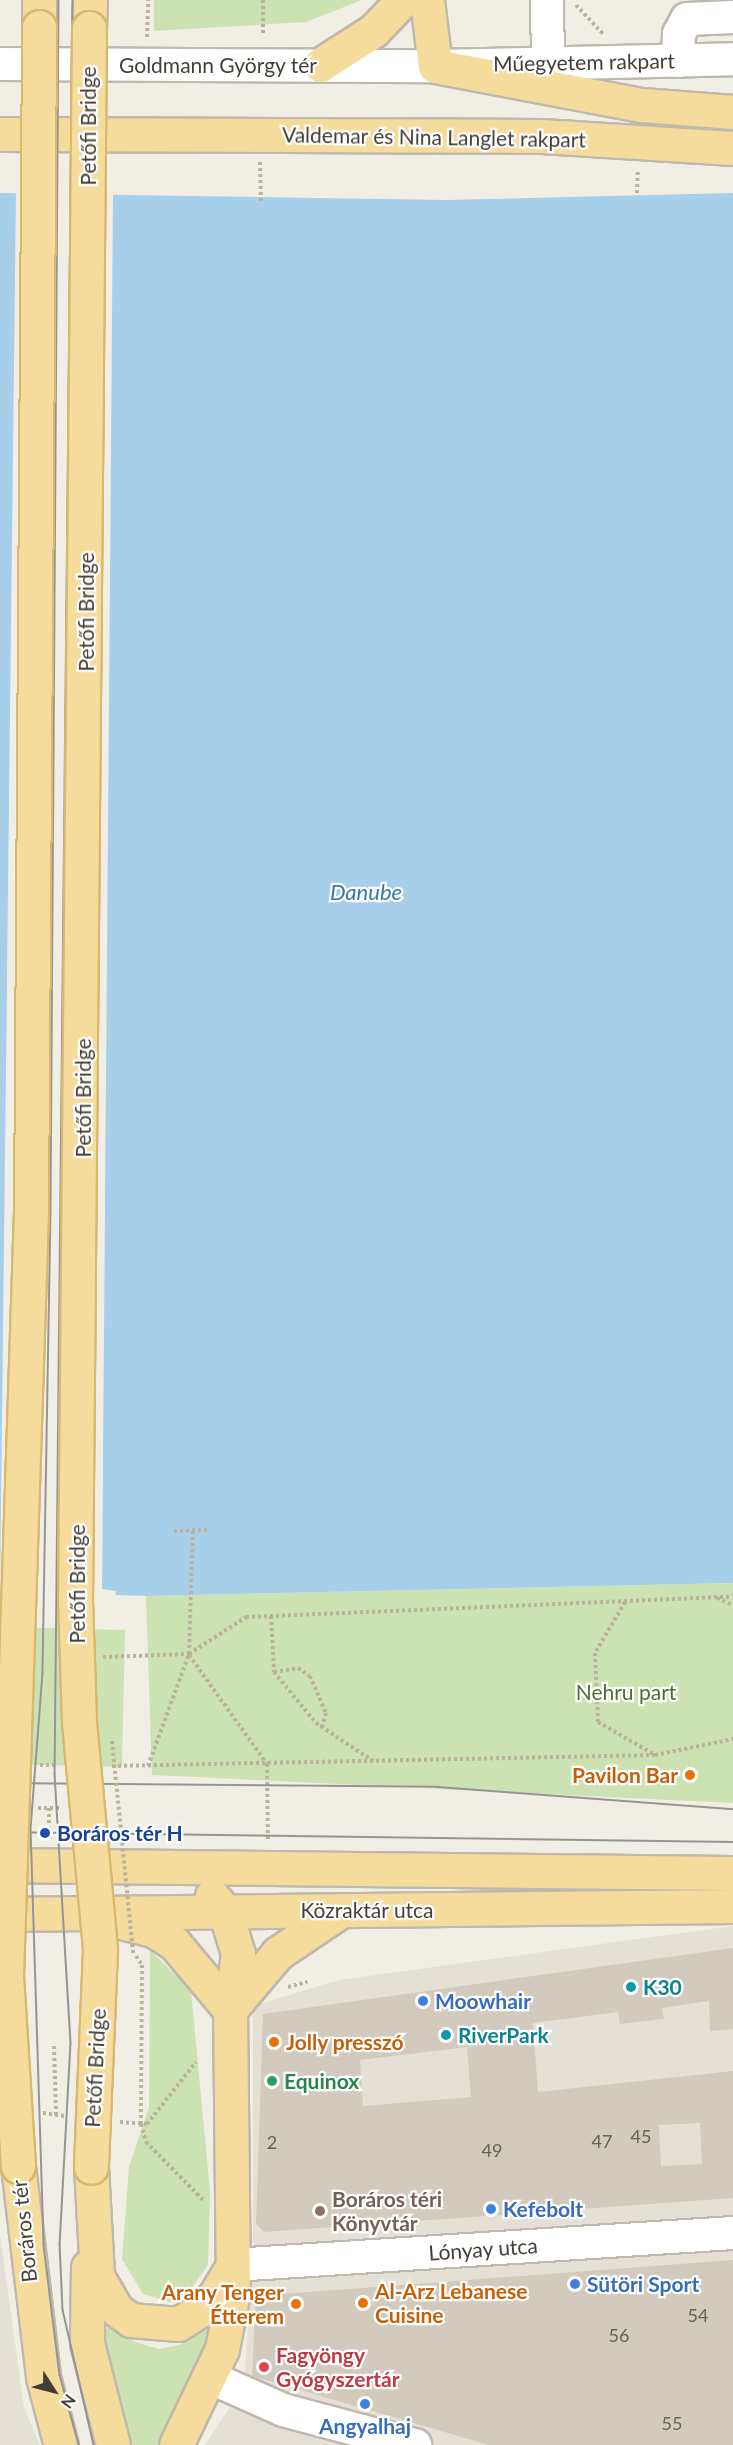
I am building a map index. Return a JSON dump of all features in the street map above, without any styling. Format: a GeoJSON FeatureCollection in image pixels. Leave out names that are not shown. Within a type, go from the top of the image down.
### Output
{"type":"FeatureCollection","features":[{"type":"Feature","properties":{"kind":"main road"},"geometry":{"type":"LineString","coordinates":[[320,65],[365,38],[404,0]]}},
{"type":"Feature","properties":{"kind":"main road"},"geometry":{"type":"LineString","coordinates":[[427,0],[435,66],[642,105],[733,112]]}},
{"type":"Feature","properties":{"kind":"main road"},"geometry":{"type":"LineString","coordinates":[[0,2016],[6,1976],[31,1211],[39,13]]}},
{"type":"Feature","properties":{"kind":"main road","name":"Petőfi Bridge"},"geometry":{"type":"LineString","coordinates":[[90,14],[75,1600],[79,1722],[100,1950],[91,2167]]}},
{"type":"Feature","properties":{"kind":"main road","name":"Valdemar és Nina Langlet rakpart"},"geometry":{"type":"LineString","coordinates":[[0,135],[531,136],[733,148]]}},
{"type":"Feature","properties":{"kind":"main road"},"geometry":{"type":"LineString","coordinates":[[225,1911],[268,1856]]}},
{"type":"Feature","properties":{"kind":"main road","name":"Közraktár utca"},"geometry":{"type":"LineString","coordinates":[[0,1865],[176,1866],[268,1856],[733,1873]]}},
{"type":"Feature","properties":{"kind":"main road"},"geometry":{"type":"LineString","coordinates":[[176,1866],[225,1911],[238,1954],[230,2010],[233,2265],[229,2324],[209,2377],[176,2445]]}},
{"type":"Feature","properties":{"kind":"main road","name":"Közraktár utca"},"geometry":{"type":"LineString","coordinates":[[0,1914],[342,1910],[654,1911],[733,1906]]}},
{"type":"Feature","properties":{"kind":"main road"},"geometry":{"type":"LineString","coordinates":[[230,2010],[278,1953],[342,1910]]}},
{"type":"Feature","properties":{"kind":"main road"},"geometry":{"type":"LineString","coordinates":[[88,1914],[153,1930],[174,1943],[230,2010]]}},
{"type":"Feature","properties":{"kind":"main road","name":"Boráros tér"},"geometry":{"type":"LineString","coordinates":[[6,1976],[18,2166],[31,2294],[43,2377],[61,2445]]}},
{"type":"Feature","properties":{"kind":"main road"},"geometry":{"type":"LineString","coordinates":[[91,2167],[97,2276],[117,2310],[131,2320],[178,2324],[209,2305],[233,2265]]}},
{"type":"Feature","properties":{"kind":"main road"},"geometry":{"type":"LineString","coordinates":[[91,2167],[87,2343],[113,2445]]}},
{"type":"Feature","properties":{"kind":"main road"},"geometry":{"type":"LineString","coordinates":[[0,2249],[31,2294]]}},
{"type":"Feature","properties":{"kind":"street"},"geometry":{"type":"LineString","coordinates":[[547,0],[548,62]]}},
{"type":"Feature","properties":{"kind":"street"},"geometry":{"type":"LineString","coordinates":[[678,61],[679,34],[687,20],[733,17]]}},
{"type":"Feature","properties":{"kind":"street","name":"Műegyetem rakpart"},"geometry":{"type":"LineString","coordinates":[[435,66],[733,59]]}},
{"type":"Feature","properties":{"kind":"street","name":"Goldmann György tér"},"geometry":{"type":"LineString","coordinates":[[0,64],[435,66]]}},
{"type":"Feature","properties":{"kind":"street"},"geometry":{"type":"LineString","coordinates":[[654,1911],[687,1906],[702,1891],[690,1877],[657,1872]]}},
{"type":"Feature","properties":{"kind":"street","name":"Lónyay utca"},"geometry":{"type":"LineString","coordinates":[[233,2265],[733,2233]]}},
{"type":"Feature","properties":{"kind":"street"},"geometry":{"type":"LineString","coordinates":[[209,2377],[284,2410],[415,2445]]}},
{"type":"Feature","properties":{"kind":"path"},"geometry":{"type":"LineString","coordinates":[[147,38],[148,0]]}},
{"type":"Feature","properties":{"kind":"path"},"geometry":{"type":"LineString","coordinates":[[263,0],[263,36]]}},
{"type":"Feature","properties":{"kind":"path"},"geometry":{"type":"LineString","coordinates":[[571,0],[595,23],[604,38]]}},
{"type":"Feature","properties":{"kind":"path"},"geometry":{"type":"LineString","coordinates":[[148,1766],[189,1654],[193,1530]]}},
{"type":"Feature","properties":{"kind":"path"},"geometry":{"type":"LineString","coordinates":[[174,1531],[210,1530]]}},
{"type":"Feature","properties":{"kind":"path"},"geometry":{"type":"LineString","coordinates":[[716,1597],[733,1605]]}},
{"type":"Feature","properties":{"kind":"path"},"geometry":{"type":"LineString","coordinates":[[189,1654],[246,1617],[733,1597]]}},
{"type":"Feature","properties":{"kind":"path"},"geometry":{"type":"LineString","coordinates":[[625,1601],[596,1653],[598,1722],[654,1755]]}},
{"type":"Feature","properties":{"kind":"path"},"geometry":{"type":"LineString","coordinates":[[271,1616],[274,1672],[322,1727],[375,1762]]}},
{"type":"Feature","properties":{"kind":"path"},"geometry":{"type":"LineString","coordinates":[[189,1654],[267,1764],[268,1856]]}},
{"type":"Feature","properties":{"kind":"path"},"geometry":{"type":"LineString","coordinates":[[274,1672],[298,1668],[310,1676],[326,1713],[322,1727]]}},
{"type":"Feature","properties":{"kind":"path"},"geometry":{"type":"LineString","coordinates":[[110,1730],[128,1880],[133,1953],[142,1965],[141,2124],[146,2142],[209,2206]]}},
{"type":"Feature","properties":{"kind":"path"},"geometry":{"type":"LineString","coordinates":[[102,1766],[654,1755],[733,1739]]}},
{"type":"Feature","properties":{"kind":"path"},"geometry":{"type":"LineString","coordinates":[[34,1765],[68,1765]]}},
{"type":"Feature","properties":{"kind":"path"},"geometry":{"type":"LineString","coordinates":[[49,1808],[50,1840]]}},
{"type":"Feature","properties":{"kind":"path"},"geometry":{"type":"LineString","coordinates":[[282,1989],[306,1982]]}},
{"type":"Feature","properties":{"kind":"path"},"geometry":{"type":"LineString","coordinates":[[54,2046],[56,2115]]}},
{"type":"Feature","properties":{"kind":"path"},"geometry":{"type":"LineString","coordinates":[[134,2124],[147,2124],[196,2062]]}},
{"type":"Feature","properties":{"kind":"shaded area"},"geometry":{"type":"Polygon","coordinates":[[[733,1926],[733,2445],[205,2445],[244,2386],[253,2246],[253,2006],[339,1980],[733,1926]]]}},
{"type":"Feature","properties":{"kind":"shaded area"},"geometry":{"type":"Polygon","coordinates":[[[0,2235],[24,2408],[40,2445],[0,2445],[0,2235]]]}},
{"type":"Feature","properties":{"kind":"green space"},"geometry":{"type":"Polygon","coordinates":[[[154,0],[362,0],[306,22],[154,31],[154,0]]]}},
{"type":"Feature","properties":{"kind":"green space","name":"Nehru part"},"geometry":{"type":"Polygon","coordinates":[[[733,1583],[733,1803],[152,1775],[146,1596],[733,1583]]]}},
{"type":"Feature","properties":{"kind":"green space"},"geometry":{"type":"Polygon","coordinates":[[[2,1627],[125,1630],[122,1767],[0,1764],[2,1627]]]}},
{"type":"Feature","properties":{"kind":"green space"},"geometry":{"type":"Polygon","coordinates":[[[150,1950],[191,1990],[210,2192],[208,2265],[186,2296],[170,2302],[143,2294],[122,2259],[129,2167],[149,2107],[150,1950]]]}},
{"type":"Feature","properties":{"kind":"green space"},"geometry":{"type":"Polygon","coordinates":[[[222,2322],[164,2445],[130,2445],[96,2338],[113,2324],[135,2342],[159,2349],[179,2345],[222,2322]]]}},
{"type":"Feature","properties":{"kind":"water","name":"Danube"},"geometry":{"type":"Polygon","coordinates":[[[0,193],[447,200],[733,193],[733,1583],[146,1596],[0,1591],[0,193]]]}},
{"type":"Feature","properties":{"kind":"pier"},"geometry":{"type":"Polygon","coordinates":[[[16,190],[113,192],[102,1589],[116,1591],[115,1598],[0,1594],[16,190]]]}},
{"type":"Feature","properties":{"kind":"building"},"geometry":{"type":"Polygon","coordinates":[[[733,1948],[733,2029],[710,2031],[709,2001],[662,2008],[664,2019],[620,2024],[618,2012],[533,2023],[538,2092],[733,2071],[733,2198],[264,2232],[256,2224],[263,2014],[733,1948]],[[467,2047],[360,2060],[363,2106],[471,2097],[467,2047]],[[700,2123],[659,2125],[661,2166],[702,2164],[700,2123]]]}},
{"type":"Feature","properties":{"kind":"building"},"geometry":{"type":"Polygon","coordinates":[[[733,2260],[733,2445],[489,2445],[252,2376],[256,2296],[733,2260]]]}},
{"type":"Feature","properties":{"kind":"tram line"},"geometry":{"type":"LineString","coordinates":[[59,0],[51,1211],[43,1673],[31,1828],[44,2245],[60,2375],[79,2445]]}},
{"type":"Feature","properties":{"kind":"tram line"},"geometry":{"type":"LineString","coordinates":[[73,0],[55,1774],[71,2043],[60,2244],[63,2310],[94,2445]]}},
{"type":"Feature","properties":{"kind":"tram line"},"geometry":{"type":"LineString","coordinates":[[0,1783],[438,1787],[733,1809]]}},
{"type":"Feature","properties":{"kind":"tram line"},"geometry":{"type":"LineString","coordinates":[[0,1832],[733,1842]]}},
{"type":"Feature","properties":{"kind":"place","name":"Pavilon Bar"},"geometry":{"type":"Point","coordinates":[690,1775]}},
{"type":"Feature","properties":{"kind":"place","name":"Boráros tér H"},"geometry":{"type":"Point","coordinates":[45,1833]}},
{"type":"Feature","properties":{"kind":"place","name":"K30"},"geometry":{"type":"Point","coordinates":[631,1987]}},
{"type":"Feature","properties":{"kind":"place","name":"Moowhair"},"geometry":{"type":"Point","coordinates":[423,2001]}},
{"type":"Feature","properties":{"kind":"place","name":"RiverPark"},"geometry":{"type":"Point","coordinates":[446,2035]}},
{"type":"Feature","properties":{"kind":"place","name":"Jolly presszó"},"geometry":{"type":"Point","coordinates":[274,2042]}},
{"type":"Feature","properties":{"kind":"place","name":"Equinox"},"geometry":{"type":"Point","coordinates":[272,2081]}},
{"type":"Feature","properties":{"kind":"place","name":"Kefebolt"},"geometry":{"type":"Point","coordinates":[491,2209]}},
{"type":"Feature","properties":{"kind":"place","name":"Boráros téri Könyvtár"},"geometry":{"type":"Point","coordinates":[320,2211]}},
{"type":"Feature","properties":{"kind":"place","name":"Sütöri Sport"},"geometry":{"type":"Point","coordinates":[575,2284]}},
{"type":"Feature","properties":{"kind":"place","name":"Al-Arz Lebanese Cuisine"},"geometry":{"type":"Point","coordinates":[363,2303]}},
{"type":"Feature","properties":{"kind":"place","name":"Arany Tenger Étterem"},"geometry":{"type":"Point","coordinates":[296,2304]}},
{"type":"Feature","properties":{"kind":"place","name":"Fagyöngy Gyógyszertár"},"geometry":{"type":"Point","coordinates":[264,2367]}},
{"type":"Feature","properties":{"kind":"place","name":"Angyalhaj"},"geometry":{"type":"Point","coordinates":[365,2404]}}]}
